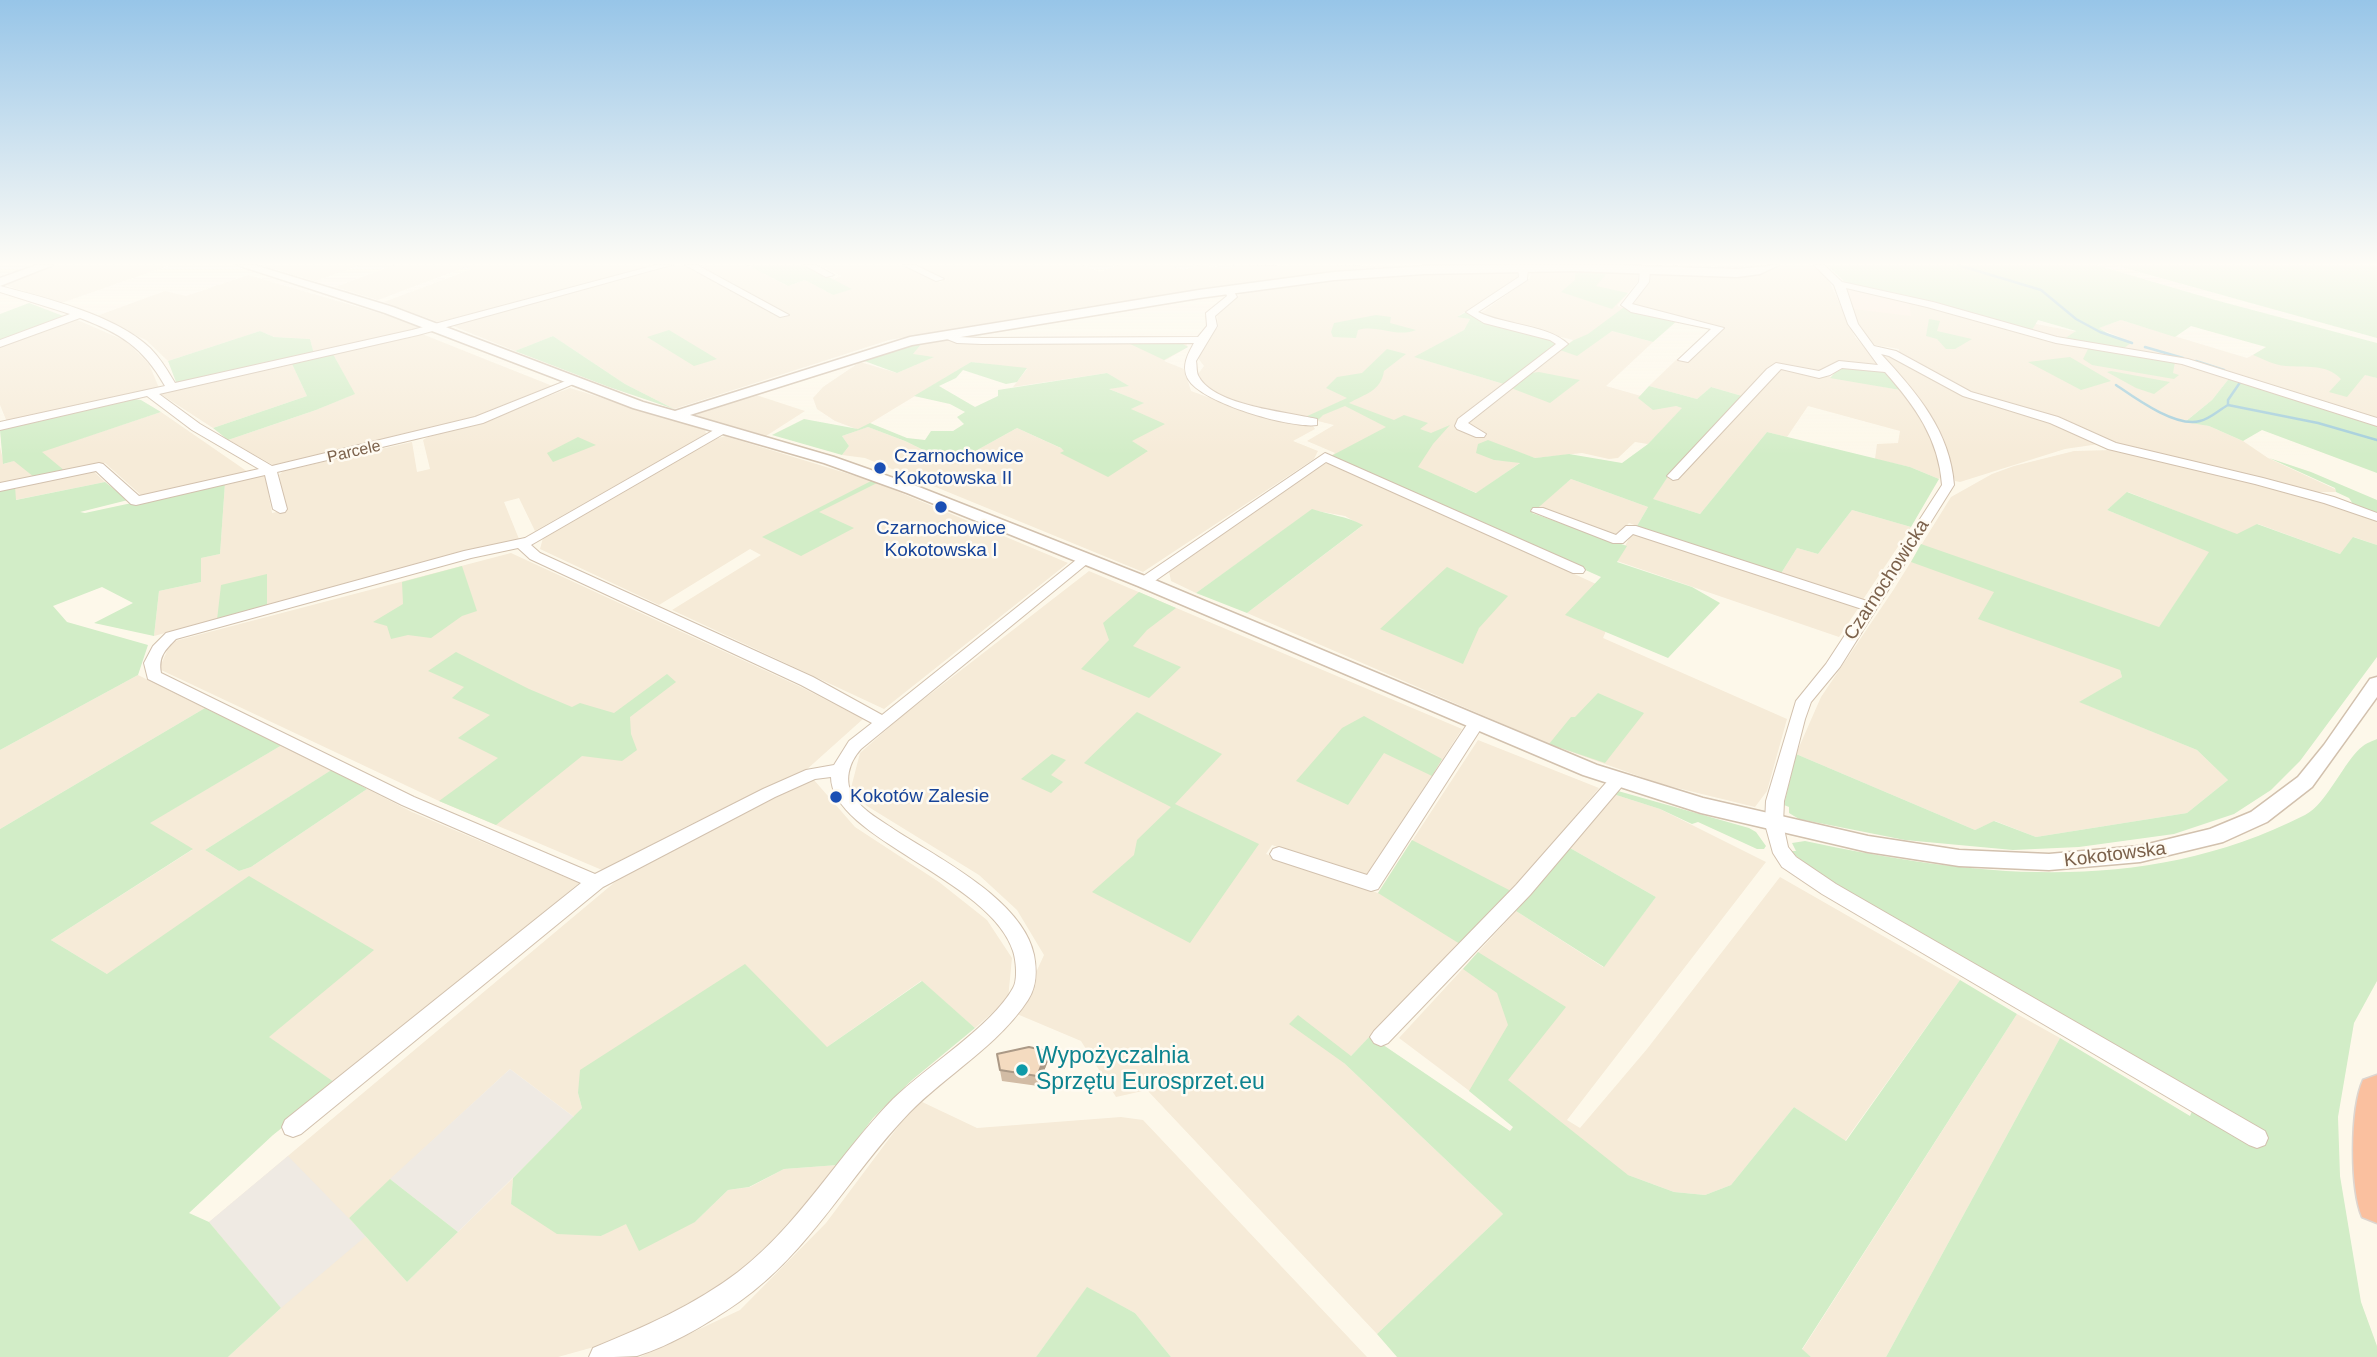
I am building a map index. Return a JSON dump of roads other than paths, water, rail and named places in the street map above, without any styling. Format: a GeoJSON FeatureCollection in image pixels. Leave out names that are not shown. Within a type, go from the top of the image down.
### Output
{"type":"FeatureCollection","features":[{"type":"Feature","properties":{"kind":"highway"},"geometry":{"type":"LineString","coordinates":[[2377,1092],[2373,1112],[2373,1163],[2377,1203]]}},
{"type":"Feature","properties":{"kind":"street"},"geometry":{"type":"LineString","coordinates":[[0,344],[42,328]]}},
{"type":"Feature","properties":{"kind":"street"},"geometry":{"type":"LineString","coordinates":[[109,328],[130,337],[144,348],[154,358],[172,388]]}},
{"type":"Feature","properties":{"kind":"street"},"geometry":{"type":"LineString","coordinates":[[0,425],[427,328]]}},
{"type":"Feature","properties":{"kind":"street"},"geometry":{"type":"LineString","coordinates":[[436,328],[572,382],[674,416],[873,475],[1144,582],[1325,457],[1578,570]]}},
{"type":"Feature","properties":{"kind":"street"},"geometry":{"type":"LineString","coordinates":[[674,416],[878,349],[984,328]]}},
{"type":"Feature","properties":{"kind":"street"},"geometry":{"type":"LineString","coordinates":[[1210,328],[1189,354],[1189,364],[1198,387],[1208,394],[1240,405],[1313,422]]}},
{"type":"Feature","properties":{"kind":"street"},"geometry":{"type":"LineString","coordinates":[[1480,433],[1461,426],[1462,422],[1563,344],[1554,338],[1516,328]]}},
{"type":"Feature","properties":{"kind":"street"},"geometry":{"type":"LineString","coordinates":[[1684,360],[1719,328]]}},
{"type":"Feature","properties":{"kind":"street","name":"Czarnochowicka"},"geometry":{"type":"LineString","coordinates":[[1781,825],[1775,801],[1804,701],[1832,667],[1948,485],[1943,449],[1934,429],[1856,328]]}},
{"type":"Feature","properties":{"kind":"street"},"geometry":{"type":"LineString","coordinates":[[2015,328],[2056,340],[2208,367],[2377,422]]}},
{"type":"Feature","properties":{"kind":"street"},"geometry":{"type":"LineString","coordinates":[[942,335],[945,338],[982,341],[1200,340]]}},
{"type":"Feature","properties":{"kind":"street"},"geometry":{"type":"LineString","coordinates":[[1870,349],[1892,353],[1967,394],[2053,420],[2099,441],[2313,495],[2377,517]]}},
{"type":"Feature","properties":{"kind":"street"},"geometry":{"type":"LineString","coordinates":[[1673,476],[1742,401],[1780,365],[1823,375],[1830,373],[1839,363],[1888,369]]}},
{"type":"Feature","properties":{"kind":"street","name":"Parcele"},"geometry":{"type":"LineString","coordinates":[[0,487],[99,467],[136,501],[416,438],[479,420],[572,382]]}},
{"type":"Feature","properties":{"kind":"street"},"geometry":{"type":"LineString","coordinates":[[150,393],[196,427],[270,470],[279,509]]}},
{"type":"Feature","properties":{"kind":"street"},"geometry":{"type":"LineString","coordinates":[[596,882],[408,801],[155,676],[151,667],[154,652],[172,636],[536,538],[722,430]]}},
{"type":"Feature","properties":{"kind":"street"},"geometry":{"type":"LineString","coordinates":[[1538,511],[1618,540],[1631,528],[1870,607]]}},
{"type":"Feature","properties":{"kind":"street"},"geometry":{"type":"LineString","coordinates":[[521,543],[535,555],[807,681],[883,722]]}},
{"type":"Feature","properties":{"kind":"street"},"geometry":{"type":"LineString","coordinates":[[602,1357],[646,1340],[700,1313],[751,1277],[784,1249],[901,1107],[1006,1013],[1023,991],[1026,981],[1023,954],[1011,927],[971,888],[880,829],[850,805],[841,787],[840,770],[848,752],[1086,559]]}},
{"type":"Feature","properties":{"kind":"street","name":"Kokotowska"},"geometry":{"type":"LineString","coordinates":[[1144,582],[1476,724],[1618,780],[1781,825],[1916,852],[2005,861],[2083,861],[2140,854],[2190,844],[2233,830],[2290,796],[2319,766],[2377,683]]}},
{"type":"Feature","properties":{"kind":"street"},"geometry":{"type":"LineString","coordinates":[[1279,854],[1371,884],[1476,724]]}},
{"type":"Feature","properties":{"kind":"street"},"geometry":{"type":"LineString","coordinates":[[293,1127],[596,882],[769,793],[812,774],[840,770]]}},
{"type":"Feature","properties":{"kind":"street"},"geometry":{"type":"LineString","coordinates":[[1381,1038],[1523,890],[1618,780]]}},
{"type":"Feature","properties":{"kind":"street"},"geometry":{"type":"LineString","coordinates":[[1781,825],[1779,848],[1789,862],[1829,889],[2257,1138]]}},
{"type":"Feature","properties":{"kind":"waterway"},"geometry":{"type":"LineString","coordinates":[[2093,328],[2132,343]]}},
{"type":"Feature","properties":{"kind":"waterway"},"geometry":{"type":"LineString","coordinates":[[2145,347],[2183,358]]}},
{"type":"Feature","properties":{"kind":"waterway"},"geometry":{"type":"LineString","coordinates":[[2196,361],[2224,370]]}},
{"type":"Feature","properties":{"kind":"waterway"},"geometry":{"type":"LineString","coordinates":[[2228,405],[2228,400],[2241,381]]}},
{"type":"Feature","properties":{"kind":"waterway"},"geometry":{"type":"LineString","coordinates":[[2116,385],[2156,410],[2190,422],[2204,420],[2228,405]]}},
{"type":"Feature","properties":{"kind":"waterway"},"geometry":{"type":"LineString","coordinates":[[2228,405],[2318,423],[2377,440]]}},
{"type":"Feature","properties":{"kind":"place","name":"Czarnochowice Kokotowska II"},"geometry":{"type":"Point","coordinates":[880,468]}},
{"type":"Feature","properties":{"kind":"place","name":"Czarnochowice Kokotowska I"},"geometry":{"type":"Point","coordinates":[941,507]}},
{"type":"Feature","properties":{"kind":"place","name":"Kokotów Zalesie"},"geometry":{"type":"Point","coordinates":[836,797]}},
{"type":"Feature","properties":{"kind":"place","name":"Wypożyczalnia Sprzętu Eurosprzet.eu"},"geometry":{"type":"Point","coordinates":[1022,1070]}}]}
